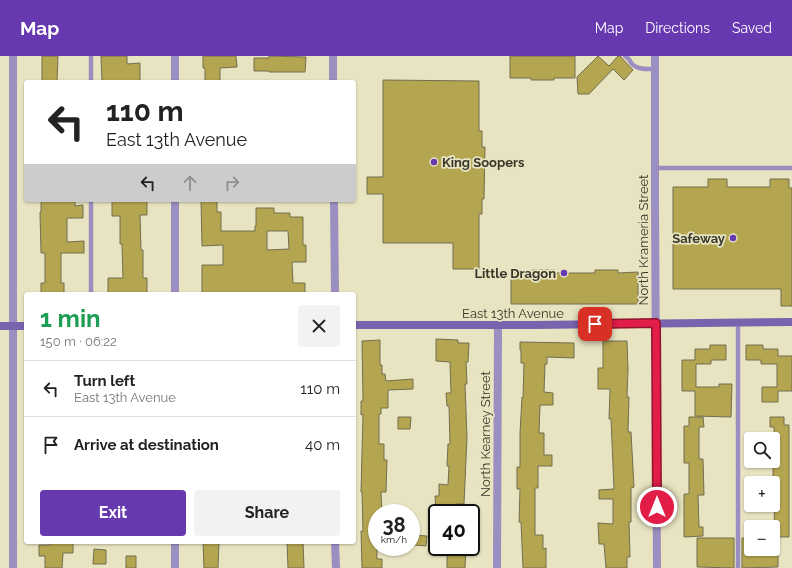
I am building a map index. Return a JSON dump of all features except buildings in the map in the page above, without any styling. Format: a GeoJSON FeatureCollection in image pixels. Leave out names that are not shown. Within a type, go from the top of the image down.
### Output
{"type":"FeatureCollection","features":[{"type":"Feature","properties":{"kind":"main road","name":"East 13th Avenue"},"geometry":{"type":"LineString","coordinates":[[356,325],[792,322]]}},
{"type":"Feature","properties":{"kind":"main road"},"geometry":{"type":"LineString","coordinates":[[0,326],[24,326]]}},
{"type":"Feature","properties":{"kind":"street"},"geometry":{"type":"LineString","coordinates":[[13,56],[13,568]]}},
{"type":"Feature","properties":{"kind":"street"},"geometry":{"type":"LineString","coordinates":[[175,56],[175,80]]}},
{"type":"Feature","properties":{"kind":"street"},"geometry":{"type":"LineString","coordinates":[[333,56],[333,80]]}},
{"type":"Feature","properties":{"kind":"street","name":"North Krameria Street"},"geometry":{"type":"LineString","coordinates":[[655,56],[657,568]]}},
{"type":"Feature","properties":{"kind":"street"},"geometry":{"type":"LineString","coordinates":[[175,202],[175,292]]}},
{"type":"Feature","properties":{"kind":"street"},"geometry":{"type":"LineString","coordinates":[[334,202],[335,292]]}},
{"type":"Feature","properties":{"kind":"street","name":"North Kearney Street"},"geometry":{"type":"LineString","coordinates":[[497,568],[498,325]]}},
{"type":"Feature","properties":{"kind":"street"},"geometry":{"type":"LineString","coordinates":[[175,544],[175,568]]}},
{"type":"Feature","properties":{"kind":"street"},"geometry":{"type":"LineString","coordinates":[[336,544],[336,568]]}},
{"type":"Feature","properties":{"kind":"lane"},"geometry":{"type":"LineString","coordinates":[[91,56],[91,80]]}},
{"type":"Feature","properties":{"kind":"lane"},"geometry":{"type":"LineString","coordinates":[[625,56],[635,67],[655,69]]}},
{"type":"Feature","properties":{"kind":"lane"},"geometry":{"type":"LineString","coordinates":[[655,168],[792,168]]}},
{"type":"Feature","properties":{"kind":"lane"},"geometry":{"type":"LineString","coordinates":[[91,202],[91,292]]}},
{"type":"Feature","properties":{"kind":"lane"},"geometry":{"type":"LineString","coordinates":[[738,323],[738,568]]}},
{"type":"Feature","properties":{"kind":"place","name":"King Soopers"},"geometry":{"type":"Point","coordinates":[434,162]}},
{"type":"Feature","properties":{"kind":"place","name":"Safeway"},"geometry":{"type":"Point","coordinates":[733,238]}},
{"type":"Feature","properties":{"kind":"place","name":"Little Dragon"},"geometry":{"type":"Point","coordinates":[564,273]}},
{"type":"Feature","properties":{"kind":"route"},"geometry":{"type":"LineString","coordinates":[[595,324],[656,323],[657,507]]}}]}
